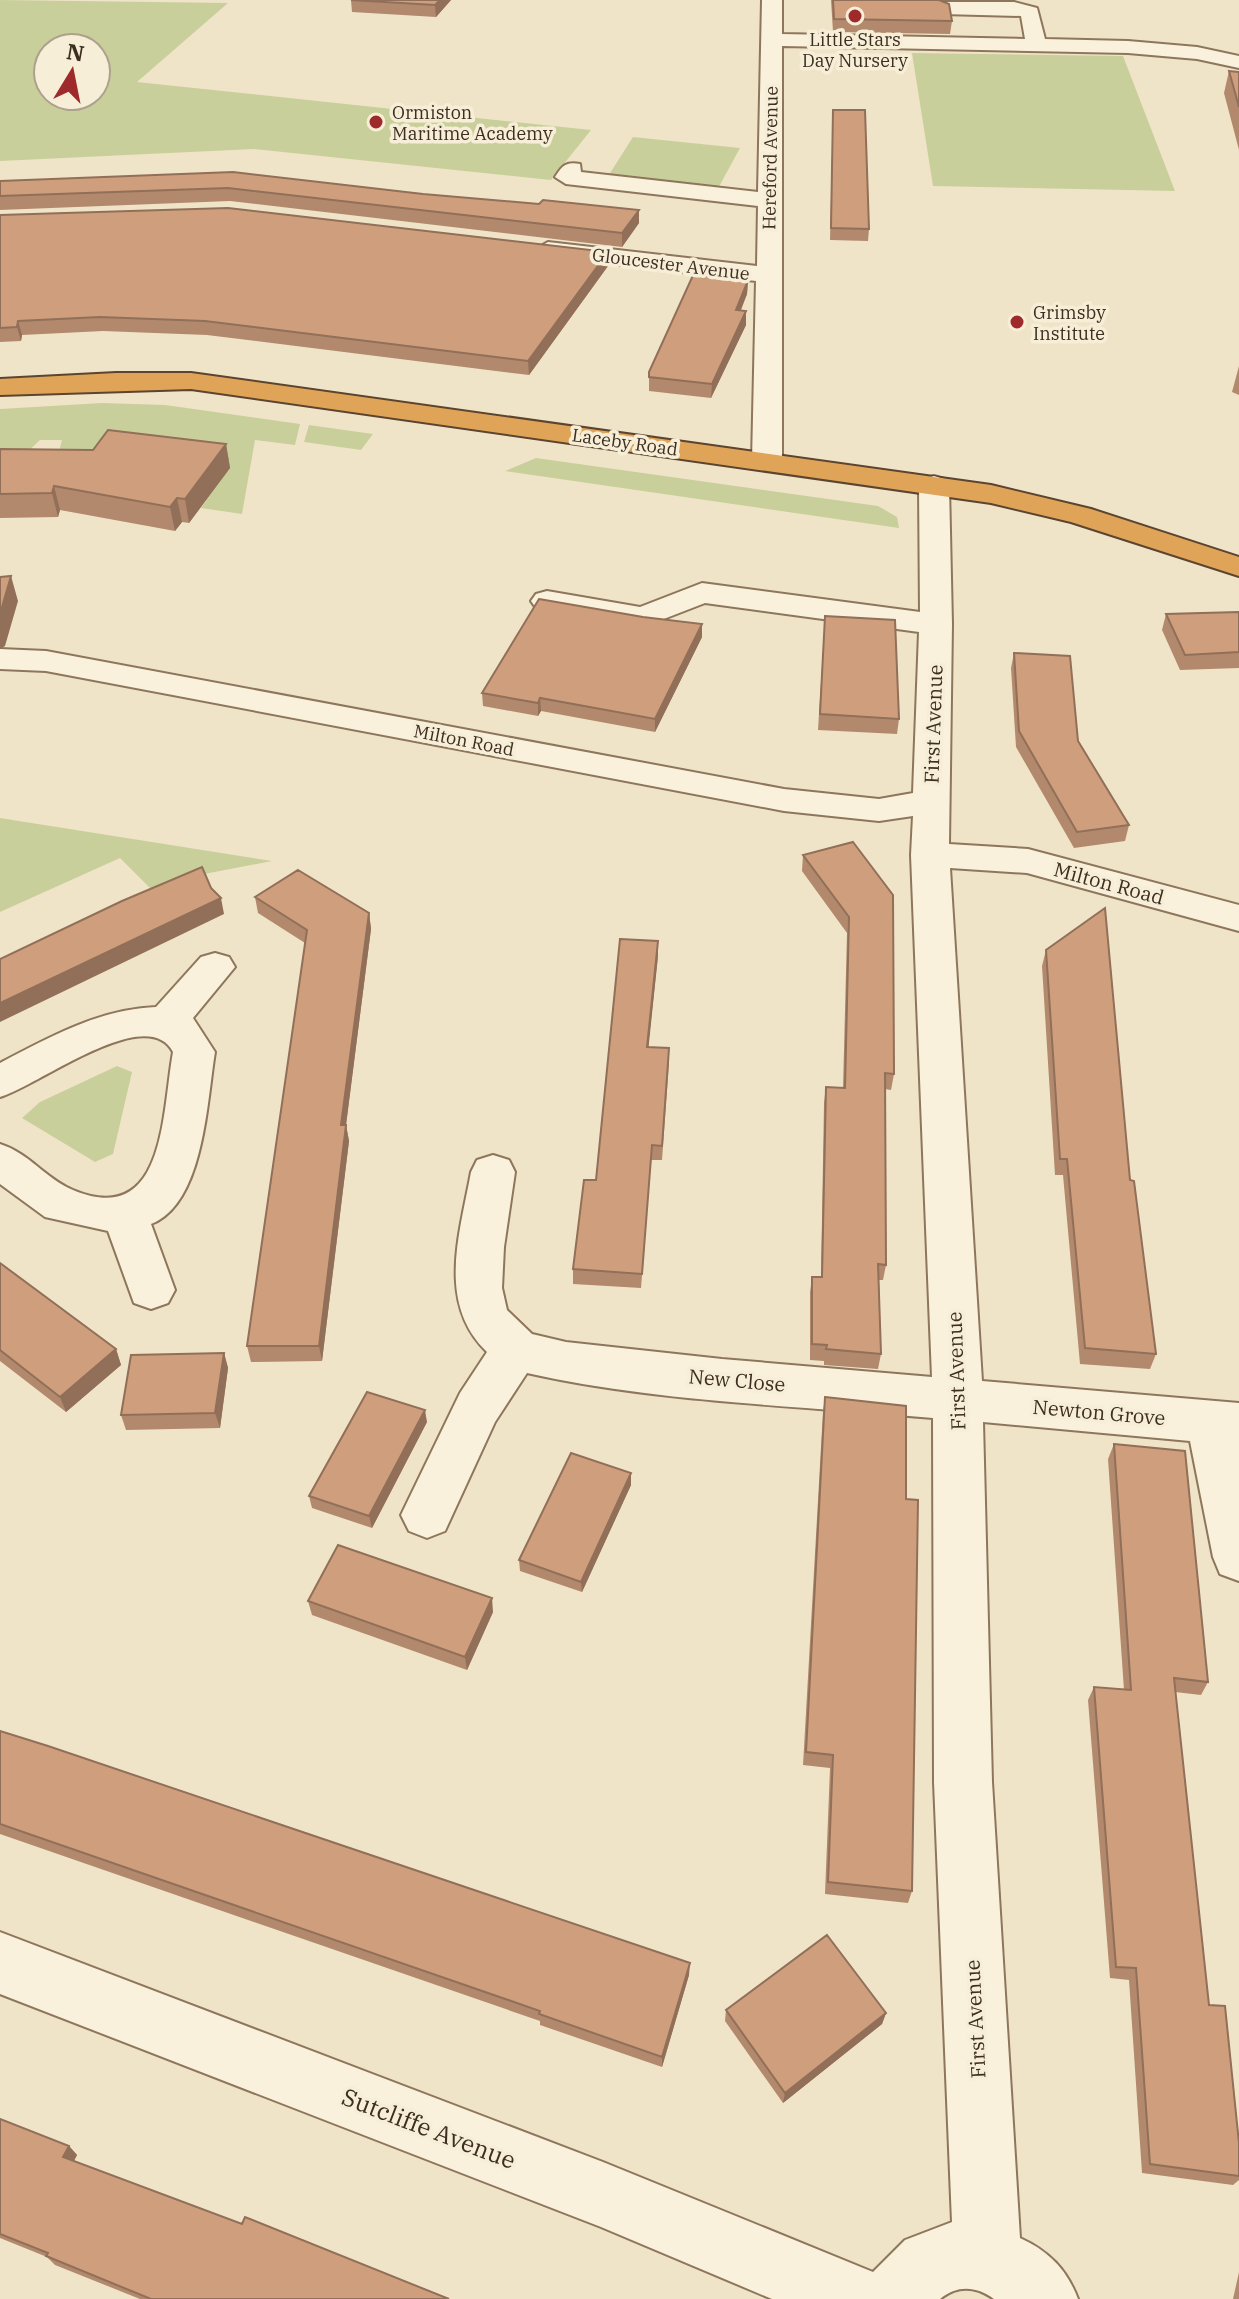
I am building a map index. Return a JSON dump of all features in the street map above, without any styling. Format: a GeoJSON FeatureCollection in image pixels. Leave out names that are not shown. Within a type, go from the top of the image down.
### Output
{"type":"FeatureCollection","features":[{"type":"Feature","properties":{"kind":"highway","name":"Laceby Road"},"geometry":{"type":"LineString","coordinates":[[0,387],[191,381],[934,485],[1065,511],[1239,567]]}},
{"type":"Feature","properties":{"kind":"street","name":"Hereford Avenue"},"geometry":{"type":"LineString","coordinates":[[767,461],[772,0]]}},
{"type":"Feature","properties":{"kind":"street"},"geometry":{"type":"LineString","coordinates":[[942,8],[1014,8],[1030,12],[1036,38]]}},
{"type":"Feature","properties":{"kind":"street"},"geometry":{"type":"LineString","coordinates":[[959,30],[1197,53],[1239,62]]}},
{"type":"Feature","properties":{"kind":"street"},"geometry":{"type":"LineString","coordinates":[[771,40],[1036,38],[1090,31]]}},
{"type":"Feature","properties":{"kind":"street"},"geometry":{"type":"LineString","coordinates":[[572,169],[566,177],[769,200]]}},
{"type":"Feature","properties":{"kind":"street","name":"Gloucester Avenue"},"geometry":{"type":"LineString","coordinates":[[522,246],[768,275]]}},
{"type":"Feature","properties":{"kind":"street","name":"First Avenue"},"geometry":{"type":"LineString","coordinates":[[934,485],[936,624],[930,855],[958,1400],[963,1782],[987,2257]]}},
{"type":"Feature","properties":{"kind":"street"},"geometry":{"type":"LineString","coordinates":[[547,601],[643,617],[702,593],[936,624]]}},
{"type":"Feature","properties":{"kind":"street","name":"Milton Road"},"geometry":{"type":"LineString","coordinates":[[0,659],[46,661],[784,800],[879,810],[929,802]]}},
{"type":"Feature","properties":{"kind":"street","name":"Milton Road"},"geometry":{"type":"LineString","coordinates":[[930,855],[1028,861],[1239,918]]}},
{"type":"Feature","properties":{"kind":"street"},"geometry":{"type":"LineString","coordinates":[[165,1023],[215,967]]}},
{"type":"Feature","properties":{"kind":"street"},"geometry":{"type":"LineString","coordinates":[[0,1082],[105,1028],[146,1020],[165,1023],[191,1039],[194,1052],[175,1165],[157,1198],[125,1215],[90,1213],[61,1205],[0,1161]]}},
{"type":"Feature","properties":{"kind":"street"},"geometry":{"type":"LineString","coordinates":[[427,1515],[487,1392],[501,1368],[517,1351],[487,1320],[479,1301],[479,1275],[493,1172]]}},
{"type":"Feature","properties":{"kind":"street"},"geometry":{"type":"LineString","coordinates":[[125,1215],[151,1290]]}},
{"type":"Feature","properties":{"kind":"street","name":"New Close"},"geometry":{"type":"LineString","coordinates":[[517,1351],[566,1362],[958,1400]]}},
{"type":"Feature","properties":{"kind":"street","name":"Newton Grove"},"geometry":{"type":"LineString","coordinates":[[958,1400],[1225,1423]]}},
{"type":"Feature","properties":{"kind":"street"},"geometry":{"type":"LineString","coordinates":[[1225,1423],[1239,1557]]}},
{"type":"Feature","properties":{"kind":"street","name":"Sutcliffe Avenue"},"geometry":{"type":"LineString","coordinates":[[0,1963],[603,2195],[855,2299]]}},
{"type":"Feature","properties":{"kind":"street"},"geometry":{"type":"LineString","coordinates":[[895,2299],[911,2274],[939,2258],[955,2254],[987,2257],[1006,2265],[1044,2299]]}},
{"type":"Feature","properties":{"kind":"green space"},"geometry":{"type":"Polygon","coordinates":[[[0,0],[228,3],[137,82],[591,130],[551,180],[254,149],[0,161],[0,0]]]}},
{"type":"Feature","properties":{"kind":"green space"},"geometry":{"type":"Polygon","coordinates":[[[912,53],[1123,56],[1175,191],[933,186],[912,53]]]}},
{"type":"Feature","properties":{"kind":"green space"},"geometry":{"type":"Polygon","coordinates":[[[633,137],[740,148],[716,192],[605,181],[633,137]]]}},
{"type":"Feature","properties":{"kind":"green space"},"geometry":{"type":"Polygon","coordinates":[[[102,403],[165,405],[300,424],[295,445],[255,440],[242,514],[201,508],[229,468],[57,459],[62,440],[40,440],[19,460],[0,460],[0,409],[102,403]]]}},
{"type":"Feature","properties":{"kind":"green space"},"geometry":{"type":"Polygon","coordinates":[[[309,425],[373,434],[361,450],[304,442],[309,425]]]}},
{"type":"Feature","properties":{"kind":"green space"},"geometry":{"type":"Polygon","coordinates":[[[536,458],[878,506],[897,517],[899,528],[505,471],[536,458]]]}},
{"type":"Feature","properties":{"kind":"green space"},"geometry":{"type":"Polygon","coordinates":[[[0,818],[272,861],[194,876],[155,893],[120,858],[0,912],[0,818]]]}},
{"type":"Feature","properties":{"kind":"green space"},"geometry":{"type":"Polygon","coordinates":[[[117,1066],[132,1072],[113,1154],[95,1162],[22,1118],[40,1102],[117,1066]]]}},
{"type":"Feature","properties":{"kind":"building"},"geometry":{"type":"Polygon","coordinates":[[[351,0],[440,0],[435,5],[351,0]]]}},
{"type":"Feature","properties":{"kind":"building"},"geometry":{"type":"Polygon","coordinates":[[[833,0],[939,0],[949,4],[952,21],[834,19],[833,0]]]}},
{"type":"Feature","properties":{"kind":"building"},"geometry":{"type":"Polygon","coordinates":[[[1229,71],[1239,72],[1239,107],[1229,71]]]}},
{"type":"Feature","properties":{"kind":"building"},"geometry":{"type":"Polygon","coordinates":[[[833,110],[865,110],[869,229],[831,228],[833,110]]]}},
{"type":"Feature","properties":{"kind":"building"},"geometry":{"type":"Polygon","coordinates":[[[233,172],[423,194],[539,204],[543,200],[639,210],[622,233],[228,188],[0,196],[0,181],[233,172]]]}},
{"type":"Feature","properties":{"kind":"building"},"geometry":{"type":"Polygon","coordinates":[[[228,208],[608,252],[528,361],[205,321],[100,317],[18,321],[17,327],[0,328],[0,215],[228,208]]]}},
{"type":"Feature","properties":{"kind":"building"},"geometry":{"type":"Polygon","coordinates":[[[694,273],[748,280],[736,310],[746,311],[712,384],[649,377],[649,372],[694,273]]]}},
{"type":"Feature","properties":{"kind":"building"},"geometry":{"type":"Polygon","coordinates":[[[108,430],[226,444],[185,499],[177,498],[170,507],[54,486],[52,493],[0,494],[0,449],[93,450],[108,430]]]}},
{"type":"Feature","properties":{"kind":"building"},"geometry":{"type":"Polygon","coordinates":[[[11,576],[0,614],[0,577],[11,576]]]}},
{"type":"Feature","properties":{"kind":"building"},"geometry":{"type":"Polygon","coordinates":[[[539,599],[702,624],[655,719],[540,698],[538,703],[482,693],[539,599]]]}},
{"type":"Feature","properties":{"kind":"building"},"geometry":{"type":"Polygon","coordinates":[[[1239,612],[1239,652],[1185,655],[1166,614],[1239,612]]]}},
{"type":"Feature","properties":{"kind":"building"},"geometry":{"type":"Polygon","coordinates":[[[825,616],[895,620],[899,719],[820,714],[825,616]]]}},
{"type":"Feature","properties":{"kind":"building"},"geometry":{"type":"Polygon","coordinates":[[[1014,653],[1070,656],[1078,741],[1129,825],[1077,832],[1019,731],[1014,653]]]}},
{"type":"Feature","properties":{"kind":"building"},"geometry":{"type":"Polygon","coordinates":[[[853,842],[893,895],[894,1074],[885,1073],[886,1265],[878,1264],[881,1354],[826,1349],[827,1345],[812,1344],[812,1277],[822,1277],[826,1087],[845,1088],[849,917],[803,855],[853,842]]]}},
{"type":"Feature","properties":{"kind":"building"},"geometry":{"type":"Polygon","coordinates":[[[202,867],[211,888],[221,898],[0,1003],[0,959],[202,867]]]}},
{"type":"Feature","properties":{"kind":"building"},"geometry":{"type":"Polygon","coordinates":[[[298,870],[369,913],[341,1125],[346,1125],[319,1346],[247,1346],[307,930],[255,897],[298,870]]]}},
{"type":"Feature","properties":{"kind":"building"},"geometry":{"type":"Polygon","coordinates":[[[1105,908],[1130,1180],[1134,1181],[1156,1354],[1085,1348],[1067,1159],[1060,1159],[1046,950],[1105,908]]]}},
{"type":"Feature","properties":{"kind":"building"},"geometry":{"type":"Polygon","coordinates":[[[620,939],[658,941],[647,1047],[669,1048],[662,1146],[652,1145],[642,1274],[573,1269],[584,1180],[596,1180],[620,939]]]}},
{"type":"Feature","properties":{"kind":"building"},"geometry":{"type":"Polygon","coordinates":[[[0,1263],[116,1349],[60,1397],[0,1350],[0,1263]]]}},
{"type":"Feature","properties":{"kind":"building"},"geometry":{"type":"Polygon","coordinates":[[[224,1353],[215,1413],[121,1415],[131,1355],[224,1353]]]}},
{"type":"Feature","properties":{"kind":"building"},"geometry":{"type":"Polygon","coordinates":[[[367,1392],[425,1410],[369,1516],[309,1496],[367,1392]]]}},
{"type":"Feature","properties":{"kind":"building"},"geometry":{"type":"Polygon","coordinates":[[[825,1397],[906,1406],[906,1499],[918,1500],[912,1891],[828,1882],[833,1755],[806,1752],[825,1397]]]}},
{"type":"Feature","properties":{"kind":"building"},"geometry":{"type":"Polygon","coordinates":[[[1114,1444],[1185,1451],[1208,1682],[1174,1678],[1209,2005],[1225,2006],[1239,2143],[1239,2176],[1150,2164],[1136,1968],[1116,1967],[1094,1687],[1131,1690],[1114,1444]]]}},
{"type":"Feature","properties":{"kind":"building"},"geometry":{"type":"Polygon","coordinates":[[[571,1453],[631,1473],[581,1582],[519,1560],[571,1453]]]}},
{"type":"Feature","properties":{"kind":"building"},"geometry":{"type":"Polygon","coordinates":[[[338,1545],[492,1598],[465,1657],[308,1601],[338,1545]]]}},
{"type":"Feature","properties":{"kind":"building"},"geometry":{"type":"Polygon","coordinates":[[[0,1731],[690,1963],[662,2057],[539,2014],[540,2011],[0,1824],[0,1731]]]}},
{"type":"Feature","properties":{"kind":"building"},"geometry":{"type":"Polygon","coordinates":[[[827,1935],[886,2013],[785,2093],[726,2010],[827,1935]]]}},
{"type":"Feature","properties":{"kind":"building"},"geometry":{"type":"Polygon","coordinates":[[[0,2119],[69,2146],[63,2157],[242,2224],[245,2217],[449,2299],[151,2299],[0,2234],[0,2119]]]}},
{"type":"Feature","properties":{"kind":"place","name":"Little Stars Day Nursery"},"geometry":{"type":"Point","coordinates":[855,16]}},
{"type":"Feature","properties":{"kind":"place","name":"Ormiston Maritime Academy"},"geometry":{"type":"Point","coordinates":[376,122]}},
{"type":"Feature","properties":{"kind":"place","name":"Grimsby Institute"},"geometry":{"type":"Point","coordinates":[1017,322]}}]}
